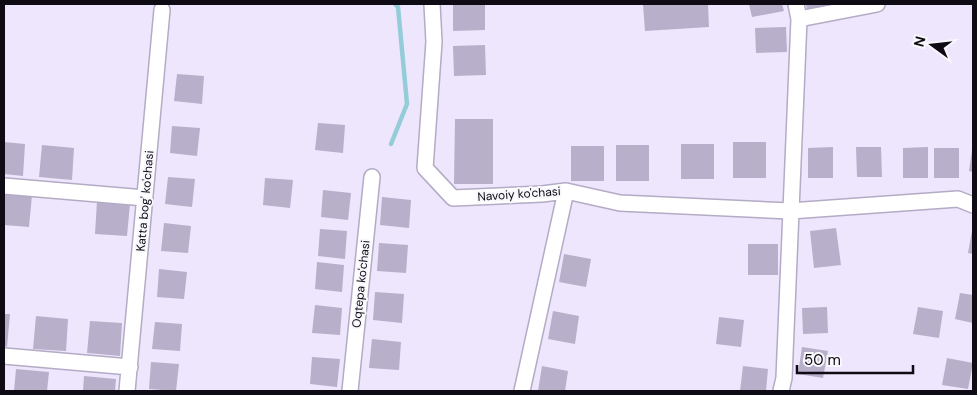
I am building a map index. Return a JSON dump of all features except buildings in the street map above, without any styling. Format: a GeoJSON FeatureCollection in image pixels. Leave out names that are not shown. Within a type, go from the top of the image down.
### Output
{"type":"FeatureCollection","features":[{"type":"Feature","properties":{"kind":"street","name":"Navoiy ko'chasi"},"geometry":{"type":"LineString","coordinates":[[432,4],[434,42],[425,168],[453,198],[542,194],[566,191],[620,204],[790,211],[958,200],[973,205]]}},
{"type":"Feature","properties":{"kind":"street"},"geometry":{"type":"LineString","coordinates":[[781,391],[784,378],[799,19],[796,4]]}},
{"type":"Feature","properties":{"kind":"street"},"geometry":{"type":"LineString","coordinates":[[799,19],[877,4]]}},
{"type":"Feature","properties":{"kind":"street","name":"Katta bog' ko'chasi"},"geometry":{"type":"LineString","coordinates":[[127,391],[162,10]]}},
{"type":"Feature","properties":{"kind":"street","name":"Oqtepa ko'chasi"},"geometry":{"type":"LineString","coordinates":[[350,391],[372,177]]}},
{"type":"Feature","properties":{"kind":"street"},"geometry":{"type":"LineString","coordinates":[[4,186],[145,198]]}},
{"type":"Feature","properties":{"kind":"street"},"geometry":{"type":"LineString","coordinates":[[522,391],[566,191]]}},
{"type":"Feature","properties":{"kind":"street"},"geometry":{"type":"LineString","coordinates":[[4,356],[130,367]]}},
{"type":"Feature","properties":{"kind":"waterway"},"geometry":{"type":"LineString","coordinates":[[391,144],[407,104],[398,7],[395,4]]}}]}
